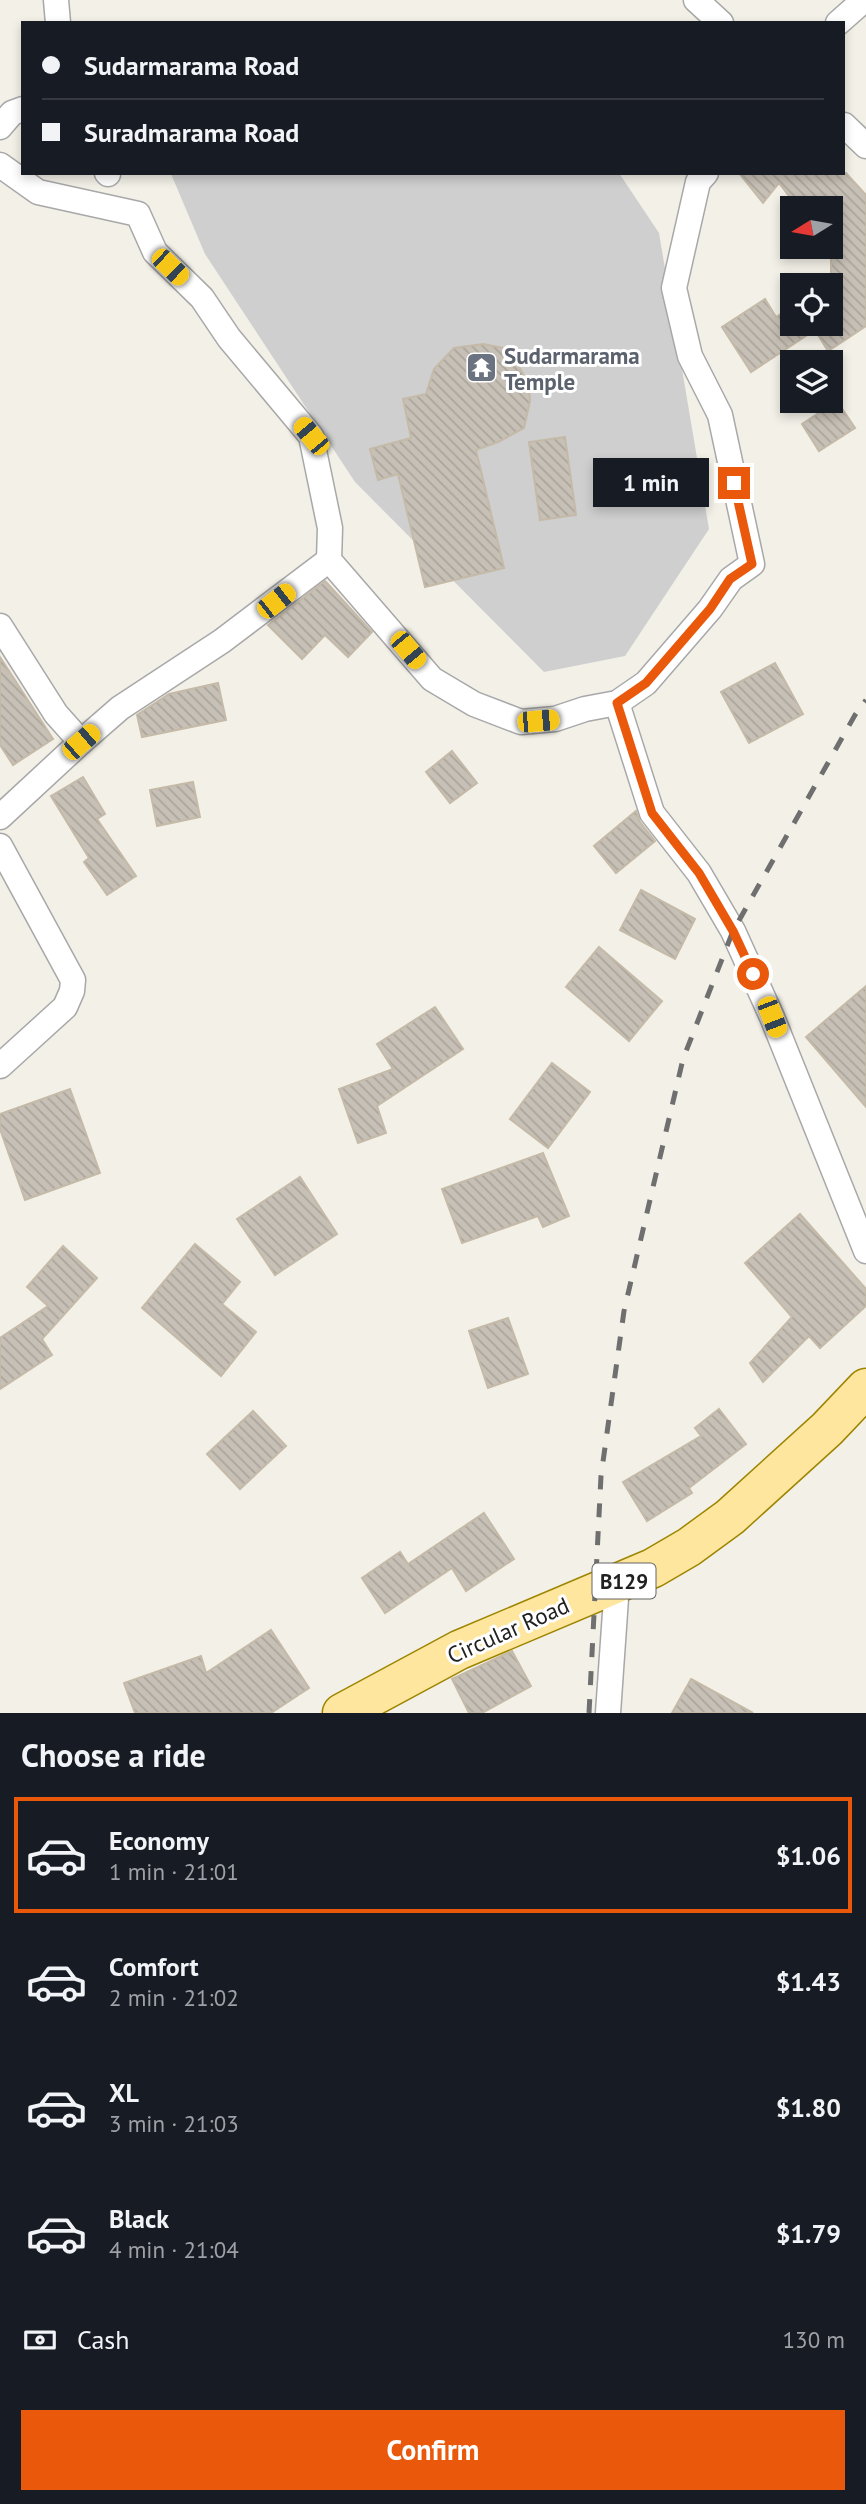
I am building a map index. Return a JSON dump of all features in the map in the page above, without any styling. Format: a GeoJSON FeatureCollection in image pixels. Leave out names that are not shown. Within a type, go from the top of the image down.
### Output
{"type":"FeatureCollection","features":[{"type":"Feature","properties":{"kind":"main road","name":"Circular Road"},"geometry":{"type":"LineString","coordinates":[[342,1713],[458,1650],[653,1568],[730,1517],[827,1429],[866,1388]]}},
{"type":"Feature","properties":{"kind":"street"},"geometry":{"type":"LineString","coordinates":[[56,0],[58,21]]}},
{"type":"Feature","properties":{"kind":"street"},"geometry":{"type":"LineString","coordinates":[[696,0],[720,21]]}},
{"type":"Feature","properties":{"kind":"street"},"geometry":{"type":"LineString","coordinates":[[840,21],[864,0]]}},
{"type":"Feature","properties":{"kind":"street"},"geometry":{"type":"LineString","coordinates":[[845,126],[866,146]]}},
{"type":"Feature","properties":{"kind":"street"},"geometry":{"type":"LineString","coordinates":[[0,165],[38,192],[138,214],[155,252],[202,298],[229,338],[311,436],[331,528],[329,560],[432,678],[474,704],[521,722],[555,719],[585,709],[617,703],[646,683],[710,609],[730,579],[752,564],[720,415],[690,356],[674,288],[698,182],[704,175]]}},
{"type":"Feature","properties":{"kind":"street"},"geometry":{"type":"LineString","coordinates":[[38,192],[53,175]]}},
{"type":"Feature","properties":{"kind":"street"},"geometry":{"type":"LineString","coordinates":[[0,817],[120,708],[222,641],[329,560]]}},
{"type":"Feature","properties":{"kind":"street"},"geometry":{"type":"LineString","coordinates":[[0,626],[56,715],[81,742]]}},
{"type":"Feature","properties":{"kind":"street"},"geometry":{"type":"LineString","coordinates":[[617,703],[652,813],[699,873],[733,931],[772,1017],[866,1251]]}},
{"type":"Feature","properties":{"kind":"street"},"geometry":{"type":"LineString","coordinates":[[0,846],[73,980],[72,991],[65,1007],[0,1066]]}},
{"type":"Feature","properties":{"kind":"street"},"geometry":{"type":"LineString","coordinates":[[608,1713],[617,1584]]}},
{"type":"Feature","properties":{"kind":"shaded area","name":"Sudarmarama Temple"},"geometry":{"type":"Polygon","coordinates":[[[171,175],[620,175],[659,233],[709,529],[625,656],[544,672],[355,482],[205,254],[171,175]]]}},
{"type":"Feature","properties":{"kind":"building"},"geometry":{"type":"Polygon","coordinates":[[[846,173],[866,195],[866,326],[830,350],[819,336],[843,336],[843,273],[831,273],[831,259],[844,259],[844,196],[789,196],[779,183],[763,203],[741,175],[846,173]]]}},
{"type":"Feature","properties":{"kind":"building"},"geometry":{"type":"Polygon","coordinates":[[[765,299],[776,317],[780,314],[780,336],[806,336],[785,350],[780,350],[780,353],[751,372],[722,327],[765,299]]]}},
{"type":"Feature","properties":{"kind":"building"},"geometry":{"type":"Polygon","coordinates":[[[483,344],[503,348],[518,365],[529,384],[530,401],[524,428],[476,450],[504,568],[425,587],[398,474],[378,480],[370,449],[411,438],[403,399],[426,394],[434,369],[454,348],[483,344]]]}},
{"type":"Feature","properties":{"kind":"building"},"geometry":{"type":"Polygon","coordinates":[[[843,410],[855,428],[819,451],[802,424],[819,413],[843,413],[843,410]]]}},
{"type":"Feature","properties":{"kind":"building"},"geometry":{"type":"Polygon","coordinates":[[[565,437],[576,515],[540,520],[529,442],[565,437]]]}},
{"type":"Feature","properties":{"kind":"building"},"geometry":{"type":"Polygon","coordinates":[[[325,581],[372,632],[348,657],[325,635],[302,659],[268,625],[325,581]]]}},
{"type":"Feature","properties":{"kind":"building"},"geometry":{"type":"Polygon","coordinates":[[[0,657],[53,739],[13,765],[0,745],[0,657]]]}},
{"type":"Feature","properties":{"kind":"building"},"geometry":{"type":"Polygon","coordinates":[[[775,663],[803,714],[749,743],[721,692],[775,663]]]}},
{"type":"Feature","properties":{"kind":"building"},"geometry":{"type":"Polygon","coordinates":[[[218,683],[226,720],[142,737],[137,715],[169,694],[218,683]]]}},
{"type":"Feature","properties":{"kind":"building"},"geometry":{"type":"Polygon","coordinates":[[[452,751],[477,783],[450,803],[426,772],[452,751]]]}},
{"type":"Feature","properties":{"kind":"building"},"geometry":{"type":"Polygon","coordinates":[[[83,777],[105,814],[97,819],[136,876],[107,895],[84,862],[89,858],[51,796],[83,777]]]}},
{"type":"Feature","properties":{"kind":"building"},"geometry":{"type":"Polygon","coordinates":[[[193,782],[200,817],[157,826],[150,790],[193,782]]]}},
{"type":"Feature","properties":{"kind":"building"},"geometry":{"type":"Polygon","coordinates":[[[636,811],[640,822],[655,841],[616,873],[594,846],[636,811]]]}},
{"type":"Feature","properties":{"kind":"building"},"geometry":{"type":"Polygon","coordinates":[[[641,890],[695,919],[675,959],[620,930],[641,890]]]}},
{"type":"Feature","properties":{"kind":"building"},"geometry":{"type":"Polygon","coordinates":[[[599,947],[662,1001],[629,1041],[566,987],[599,947]]]}},
{"type":"Feature","properties":{"kind":"building"},"geometry":{"type":"Polygon","coordinates":[[[866,986],[866,1107],[806,1037],[866,986]]]}},
{"type":"Feature","properties":{"kind":"building"},"geometry":{"type":"Polygon","coordinates":[[[435,1007],[463,1049],[377,1106],[386,1133],[358,1143],[339,1089],[393,1069],[377,1044],[435,1007]]]}},
{"type":"Feature","properties":{"kind":"building"},"geometry":{"type":"Polygon","coordinates":[[[552,1063],[590,1092],[548,1148],[510,1119],[552,1063]]]}},
{"type":"Feature","properties":{"kind":"building"},"geometry":{"type":"Polygon","coordinates":[[[70,1089],[100,1173],[25,1200],[0,1129],[0,1114],[70,1089]]]}},
{"type":"Feature","properties":{"kind":"building"},"geometry":{"type":"Polygon","coordinates":[[[543,1153],[569,1216],[543,1227],[538,1216],[462,1243],[442,1189],[543,1153]]]}},
{"type":"Feature","properties":{"kind":"building"},"geometry":{"type":"Polygon","coordinates":[[[300,1177],[337,1234],[275,1275],[237,1219],[300,1177]]]}},
{"type":"Feature","properties":{"kind":"building"},"geometry":{"type":"Polygon","coordinates":[[[800,1214],[866,1289],[866,1306],[820,1348],[809,1336],[763,1382],[750,1363],[792,1317],[745,1263],[800,1214]]]}},
{"type":"Feature","properties":{"kind":"building"},"geometry":{"type":"Polygon","coordinates":[[[195,1244],[240,1282],[222,1304],[256,1332],[221,1376],[142,1308],[195,1244]]]}},
{"type":"Feature","properties":{"kind":"building"},"geometry":{"type":"Polygon","coordinates":[[[63,1246],[97,1278],[42,1339],[52,1355],[0,1389],[0,1338],[48,1306],[27,1287],[63,1246]]]}},
{"type":"Feature","properties":{"kind":"building"},"geometry":{"type":"Polygon","coordinates":[[[508,1318],[528,1374],[488,1388],[469,1331],[508,1318]]]}},
{"type":"Feature","properties":{"kind":"building"},"geometry":{"type":"Polygon","coordinates":[[[719,1409],[746,1444],[689,1488],[692,1493],[647,1521],[623,1482],[701,1436],[695,1428],[719,1409]]]}},
{"type":"Feature","properties":{"kind":"building"},"geometry":{"type":"Polygon","coordinates":[[[253,1411],[286,1446],[240,1489],[207,1454],[253,1411]]]}},
{"type":"Feature","properties":{"kind":"building"},"geometry":{"type":"Polygon","coordinates":[[[484,1513],[514,1559],[466,1591],[452,1568],[385,1613],[362,1578],[400,1552],[408,1564],[484,1513]]]}},
{"type":"Feature","properties":{"kind":"building"},"geometry":{"type":"Polygon","coordinates":[[[271,1630],[309,1688],[271,1713],[135,1713],[124,1683],[201,1656],[206,1673],[271,1630]]]}},
{"type":"Feature","properties":{"kind":"building"},"geometry":{"type":"Polygon","coordinates":[[[512,1651],[531,1686],[482,1713],[469,1713],[452,1679],[512,1651]]]}},
{"type":"Feature","properties":{"kind":"building"},"geometry":{"type":"Polygon","coordinates":[[[691,1679],[753,1713],[672,1713],[691,1679]]]}},
{"type":"Feature","properties":{"kind":"railway"},"geometry":{"type":"LineString","coordinates":[[589,1713],[601,1476],[624,1311],[683,1059],[733,931],[866,700]]}},
{"type":"Feature","properties":{"kind":"place","name":"Sudarmarama Temple"},"geometry":{"type":"Point","coordinates":[481,368]}},
{"type":"Feature","properties":{"kind":"route"},"geometry":{"type":"LineString","coordinates":[[734,483],[752,564],[730,579],[710,609],[646,683],[617,703],[652,813],[699,873],[733,931],[753,974]]}}]}
